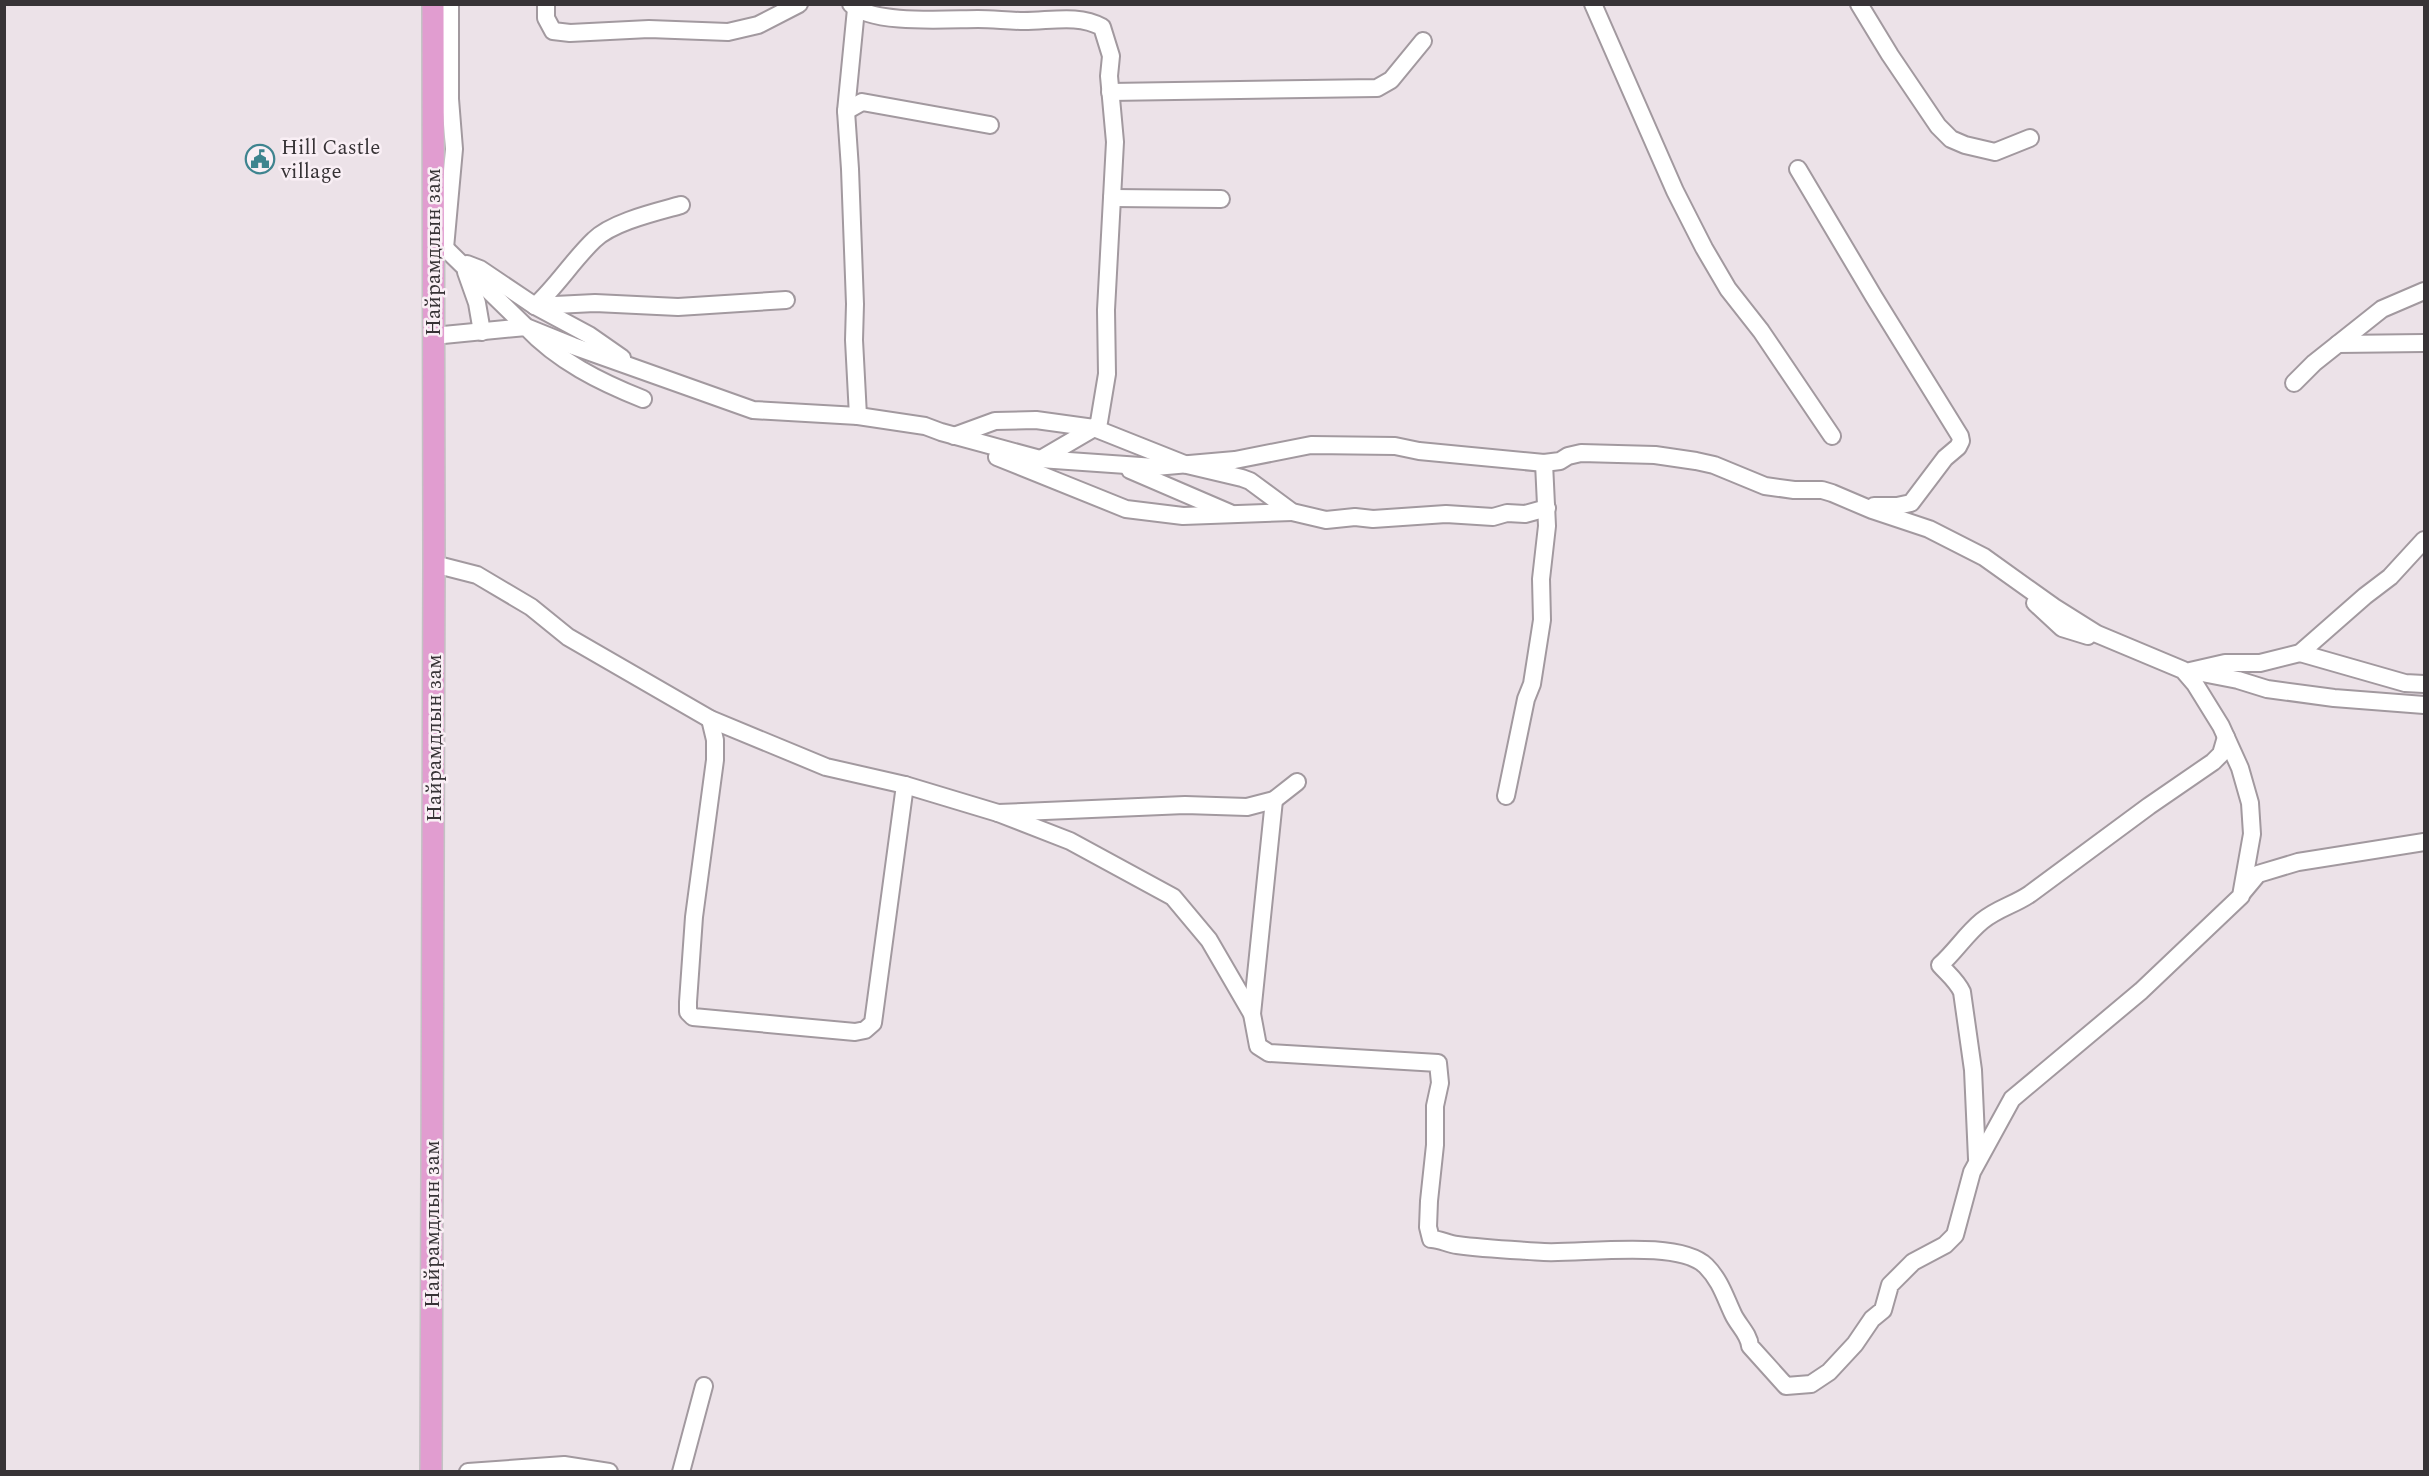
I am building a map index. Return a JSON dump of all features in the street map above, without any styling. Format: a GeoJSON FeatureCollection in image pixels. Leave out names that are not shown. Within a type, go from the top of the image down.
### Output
{"type":"FeatureCollection","features":[{"type":"Feature","properties":{"kind":"main road","name":"Найрамдлын зам"},"geometry":{"type":"LineString","coordinates":[[431,1472],[433,336],[439,244],[441,35],[432,4]]}},
{"type":"Feature","properties":{"kind":"street"},"geometry":{"type":"LineString","coordinates":[[441,35],[450,4]]}},
{"type":"Feature","properties":{"kind":"street"},"geometry":{"type":"LineString","coordinates":[[546,4],[546,18],[553,31],[570,33],[649,29],[728,32],[758,25],[799,4]]}},
{"type":"Feature","properties":{"kind":"street"},"geometry":{"type":"LineString","coordinates":[[1593,4],[1675,191],[1707,255],[1728,289],[1761,331],[1832,436]]}},
{"type":"Feature","properties":{"kind":"street"},"geometry":{"type":"LineString","coordinates":[[1859,4],[1938,126],[1951,140],[1965,146],[1995,152],[2030,138]]}},
{"type":"Feature","properties":{"kind":"street"},"geometry":{"type":"LineString","coordinates":[[858,416],[846,111],[853,7],[878,16],[950,21],[1089,20],[1102,27],[1111,56],[1110,92],[1115,142],[1106,310],[1107,375],[1099,422],[1094,429],[1040,459]]}},
{"type":"Feature","properties":{"kind":"street"},"geometry":{"type":"LineString","coordinates":[[1110,92],[1377,88],[1391,80],[1423,41]]}},
{"type":"Feature","properties":{"kind":"street"},"geometry":{"type":"LineString","coordinates":[[846,111],[862,102],[990,125]]}},
{"type":"Feature","properties":{"kind":"street"},"geometry":{"type":"LineString","coordinates":[[1798,169],[1960,436],[1961,441],[1958,447],[1946,458],[1911,502],[1896,506],[1867,508]]}},
{"type":"Feature","properties":{"kind":"street"},"geometry":{"type":"LineString","coordinates":[[1112,198],[1221,199]]}},
{"type":"Feature","properties":{"kind":"street"},"geometry":{"type":"LineString","coordinates":[[535,306],[550,292],[595,238],[623,223],[681,205]]}},
{"type":"Feature","properties":{"kind":"street"},"geometry":{"type":"LineString","coordinates":[[439,244],[541,343],[610,386],[643,399]]}},
{"type":"Feature","properties":{"kind":"street"},"geometry":{"type":"LineString","coordinates":[[463,265],[480,269],[535,306],[589,335],[632,365]]}},
{"type":"Feature","properties":{"kind":"street"},"geometry":{"type":"LineString","coordinates":[[463,265],[477,303],[482,332]]}},
{"type":"Feature","properties":{"kind":"street"},"geometry":{"type":"LineString","coordinates":[[2294,383],[2382,309],[2424,291]]}},
{"type":"Feature","properties":{"kind":"street"},"geometry":{"type":"LineString","coordinates":[[535,306],[595,303],[678,306],[786,300]]}},
{"type":"Feature","properties":{"kind":"street"},"geometry":{"type":"LineString","coordinates":[[433,336],[526,327],[753,410],[858,416],[925,426],[1040,459],[1155,467],[1235,460],[1311,445],[1395,446],[1419,451],[1544,463],[1560,461],[1568,456],[1581,453],[1666,456],[1714,465],[1775,488],[1822,490],[1929,529],[1984,557],[2054,608],[2097,634],[2187,670],[2238,680],[2267,689],[2334,698],[2424,705]]}},
{"type":"Feature","properties":{"kind":"street"},"geometry":{"type":"LineString","coordinates":[[2338,344],[2424,343]]}},
{"type":"Feature","properties":{"kind":"street"},"geometry":{"type":"LineString","coordinates":[[954,436],[995,421],[1036,420],[1094,429],[1187,465],[1250,481],[1292,512]]}},
{"type":"Feature","properties":{"kind":"street"},"geometry":{"type":"LineString","coordinates":[[975,441],[990,454],[1126,509],[1183,516],[1292,512],[1326,520],[1446,514],[1493,517],[1507,513],[1525,514],[1547,508]]}},
{"type":"Feature","properties":{"kind":"street"},"geometry":{"type":"LineString","coordinates":[[1506,796],[1526,699],[1532,684],[1542,620],[1541,579],[1547,535],[1544,463]]}},
{"type":"Feature","properties":{"kind":"street"},"geometry":{"type":"LineString","coordinates":[[1117,464],[1234,514]]}},
{"type":"Feature","properties":{"kind":"street"},"geometry":{"type":"LineString","coordinates":[[2187,670],[2225,663],[2260,663],[2300,653],[2390,577],[2424,540]]}},
{"type":"Feature","properties":{"kind":"street"},"geometry":{"type":"LineString","coordinates":[[434,564],[477,575],[531,607],[568,637],[710,719],[826,767],[905,785],[998,813],[1070,841],[1173,897],[1209,940],[1251,1014],[1258,1046],[1269,1053],[1438,1062],[1440,1083],[1435,1106],[1435,1145],[1429,1201],[1428,1227],[1431,1239],[1456,1245],[1544,1252],[1652,1250],[1691,1258],[1706,1266],[1723,1289],[1733,1316],[1750,1340],[1750,1346],[1786,1386],[1811,1384],[1829,1372],[1855,1344],[1872,1319],[1883,1310],[1890,1285],[1913,1262],[1950,1241],[1959,1225],[1966,1186],[1977,1160],[2012,1099],[2141,991],[2241,896],[2258,874],[2298,862],[2424,842]]}},
{"type":"Feature","properties":{"kind":"street"},"geometry":{"type":"LineString","coordinates":[[2300,653],[2405,683],[2424,684]]}},
{"type":"Feature","properties":{"kind":"street"},"geometry":{"type":"LineString","coordinates":[[2187,670],[2226,737],[2240,768],[2250,803],[2252,834],[2241,896]]}},
{"type":"Feature","properties":{"kind":"street"},"geometry":{"type":"LineString","coordinates":[[710,719],[715,740],[715,760],[694,917],[688,1002],[688,1011],[693,1017],[855,1032],[865,1030],[873,1023],[905,785]]}},
{"type":"Feature","properties":{"kind":"street"},"geometry":{"type":"LineString","coordinates":[[1977,1160],[1973,1070],[1962,992],[1957,982],[1949,977],[1940,964],[1983,920],[2007,904],[2019,902],[2213,762],[2221,754],[2226,737]]}},
{"type":"Feature","properties":{"kind":"street"},"geometry":{"type":"LineString","coordinates":[[998,813],[1185,805],[1247,807],[1274,800],[1298,782]]}},
{"type":"Feature","properties":{"kind":"street"},"geometry":{"type":"LineString","coordinates":[[1251,1014],[1274,800]]}},
{"type":"Feature","properties":{"kind":"street"},"geometry":{"type":"LineString","coordinates":[[681,1472],[704,1386]]}},
{"type":"Feature","properties":{"kind":"street"},"geometry":{"type":"LineString","coordinates":[[468,1472],[564,1465],[609,1472]]}},
{"type":"Feature","properties":{"kind":"place","name":"Hill Castle village"},"geometry":{"type":"Point","coordinates":[260,159]}}]}
